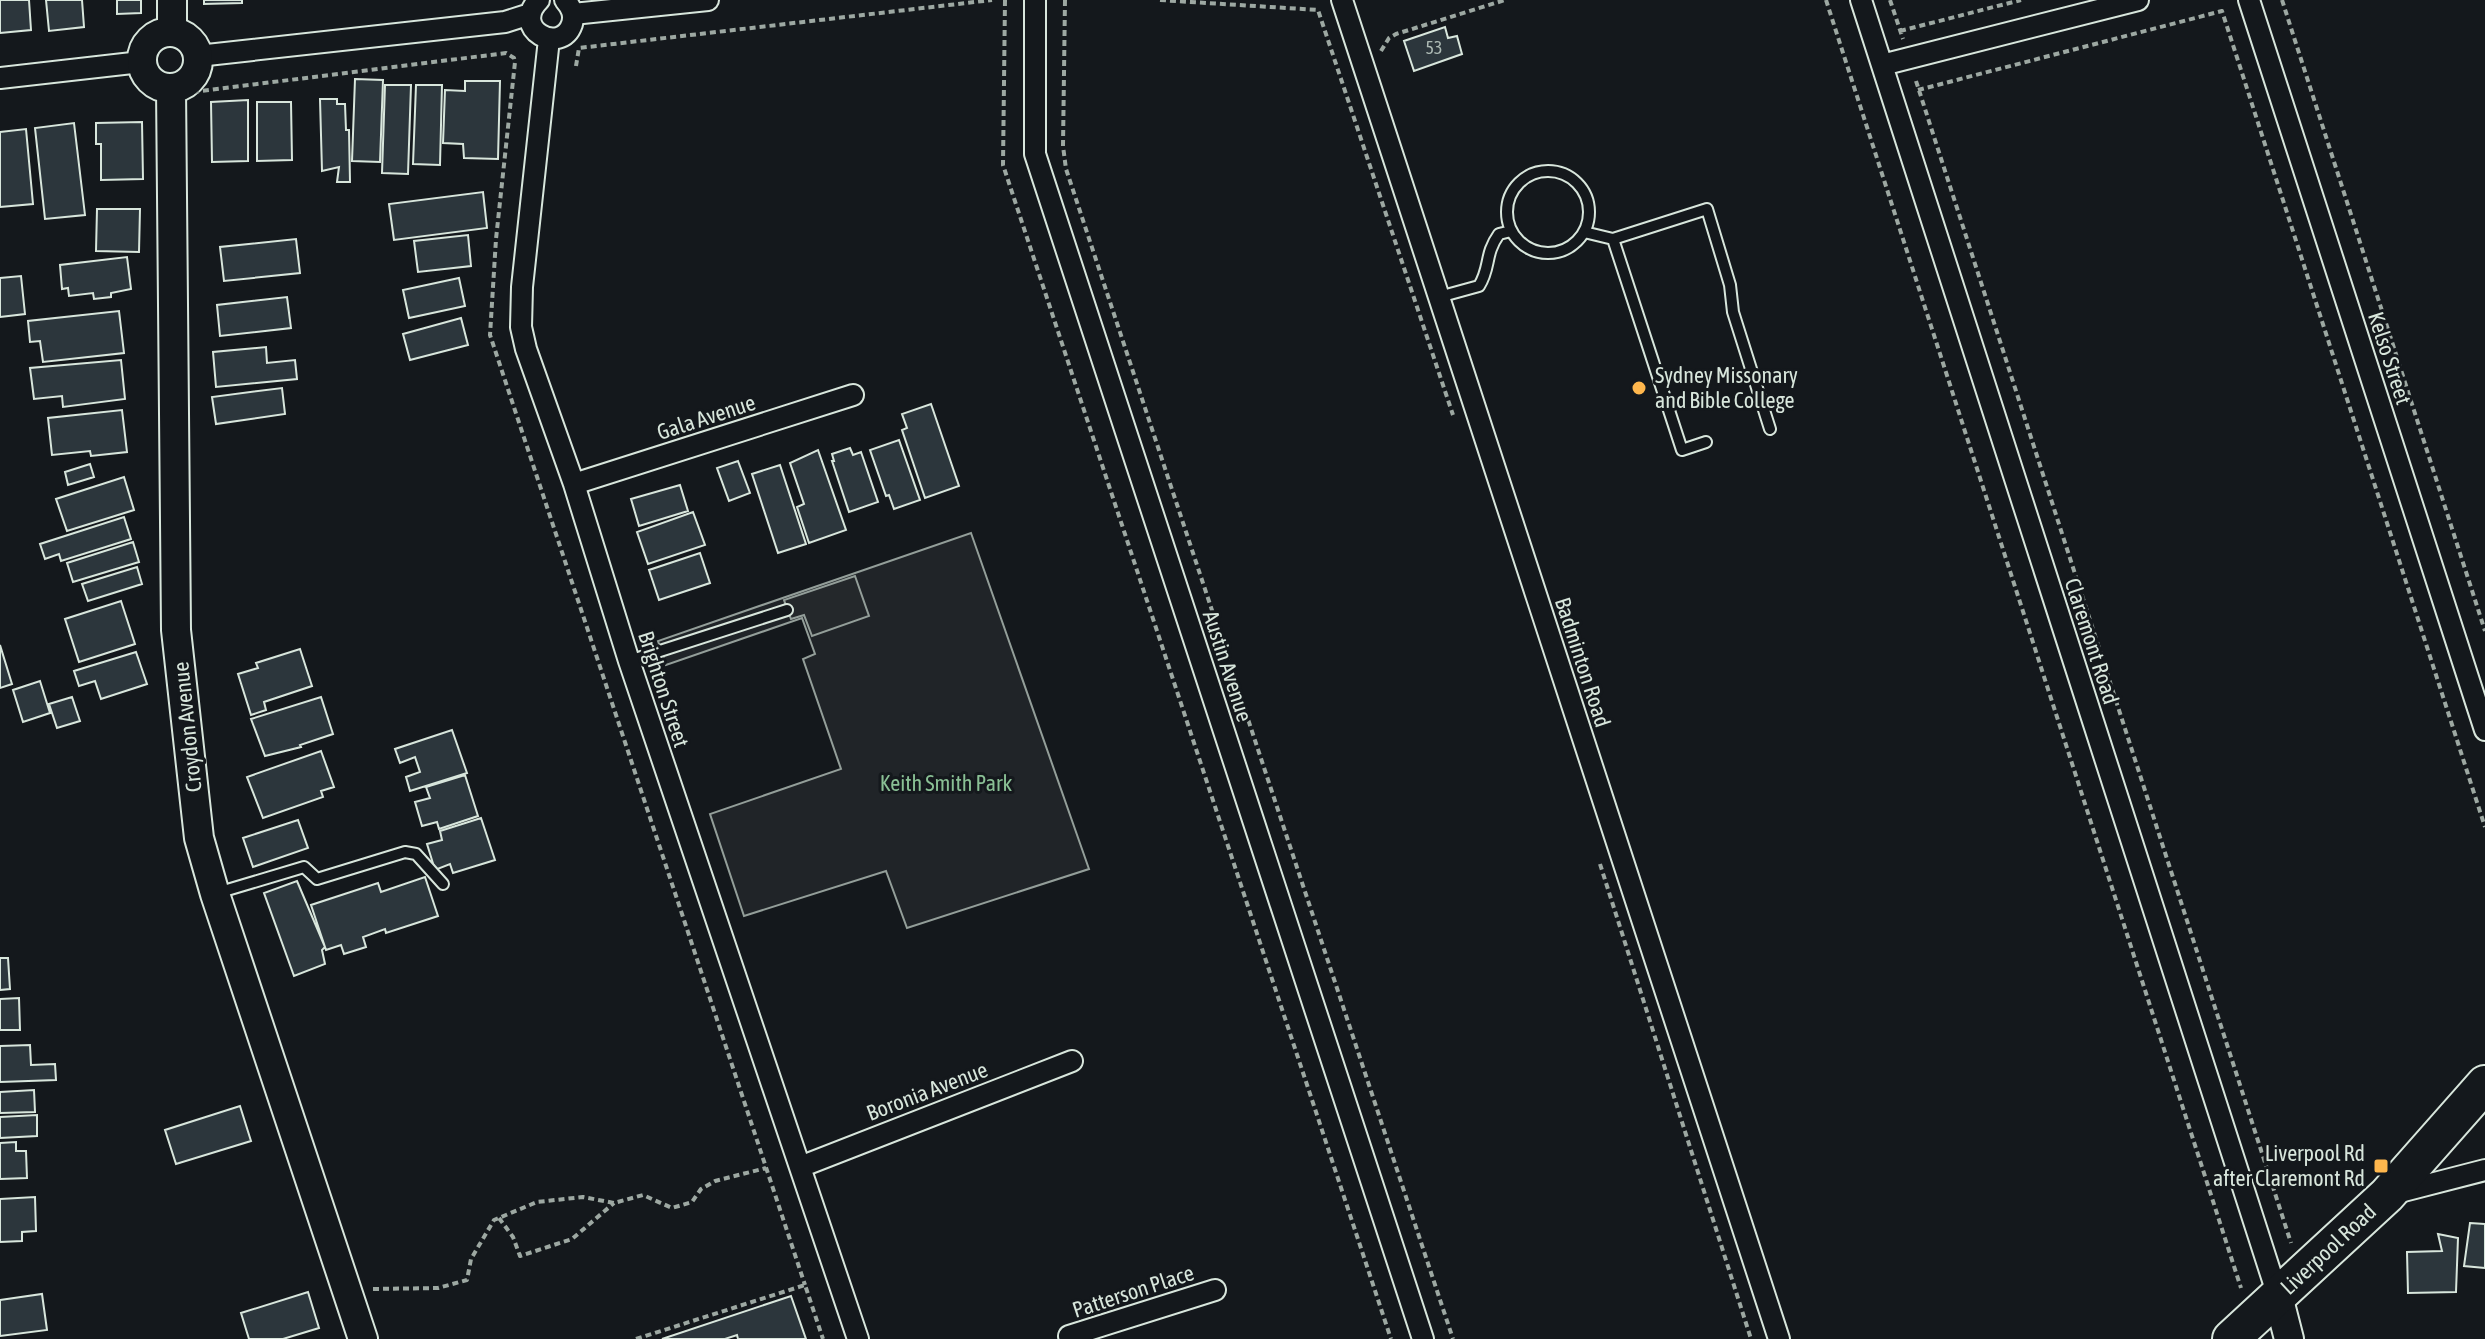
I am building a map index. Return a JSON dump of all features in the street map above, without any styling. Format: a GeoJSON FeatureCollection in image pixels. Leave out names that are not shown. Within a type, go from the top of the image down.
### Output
{"type":"FeatureCollection","features":[{"type":"Feature","properties":{"kind":"highway","name":"Liverpool Road"},"geometry":{"type":"LineString","coordinates":[[2231,1339],[2387,1195],[2485,1084]]}},
{"type":"Feature","properties":{"kind":"street"},"geometry":{"type":"LineString","coordinates":[[172,0],[172,31]]}},
{"type":"Feature","properties":{"kind":"street"},"geometry":{"type":"LineString","coordinates":[[534,7],[530,21],[537,33],[549,39],[568,32],[569,7],[708,0]]}},
{"type":"Feature","properties":{"kind":"street","name":"Austin Avenue"},"geometry":{"type":"LineString","coordinates":[[1035,0],[1035,154],[1423,1339]]}},
{"type":"Feature","properties":{"kind":"street","name":"Badminton Road"},"geometry":{"type":"LineString","coordinates":[[1342,0],[1779,1339]]}},
{"type":"Feature","properties":{"kind":"street","name":"Claremont Road"},"geometry":{"type":"LineString","coordinates":[[1861,0],[2278,1296]]}},
{"type":"Feature","properties":{"kind":"street"},"geometry":{"type":"LineString","coordinates":[[1882,65],[2138,0]]}},
{"type":"Feature","properties":{"kind":"street","name":"Kelso Street"},"geometry":{"type":"LineString","coordinates":[[2249,0],[2485,730]]}},
{"type":"Feature","properties":{"kind":"street"},"geometry":{"type":"LineString","coordinates":[[198,56],[505,22],[534,7]]}},
{"type":"Feature","properties":{"kind":"street"},"geometry":{"type":"LineString","coordinates":[[172,31],[192,42],[198,56],[194,74],[180,86],[185,93],[162,87],[148,78],[141,62],[142,53],[153,37],[172,31]]}},
{"type":"Feature","properties":{"kind":"street","name":"Brighton Street"},"geometry":{"type":"LineString","coordinates":[[549,39],[522,287],[521,327],[629,661],[858,1339]]}},
{"type":"Feature","properties":{"kind":"street"},"geometry":{"type":"LineString","coordinates":[[0,78],[141,62]]}},
{"type":"Feature","properties":{"kind":"street","name":"Croydon Avenue"},"geometry":{"type":"LineString","coordinates":[[185,93],[176,630],[199,838],[363,1339]]}},
{"type":"Feature","properties":{"kind":"street","name":"Gala Avenue"},"geometry":{"type":"LineString","coordinates":[[574,484],[853,395]]}},
{"type":"Feature","properties":{"kind":"street","name":"Boronia Avenue"},"geometry":{"type":"LineString","coordinates":[[800,1167],[1072,1061]]}},
{"type":"Feature","properties":{"kind":"street"},"geometry":{"type":"LineString","coordinates":[[2387,1195],[2485,1170]]}},
{"type":"Feature","properties":{"kind":"street","name":"Patterson Place"},"geometry":{"type":"LineString","coordinates":[[1070,1339],[1069,1336],[1215,1290]]}},
{"type":"Feature","properties":{"kind":"street"},"geometry":{"type":"LineString","coordinates":[[2278,1296],[2289,1339]]}},
{"type":"Feature","properties":{"kind":"lane"},"geometry":{"type":"LineString","coordinates":[[1542,171],[1557,172],[1573,179],[1583,190],[1588,204],[1584,232],[1564,249],[1548,253],[1534,250],[1521,243],[1511,231],[1507,217],[1511,194],[1519,182],[1542,171]]}},
{"type":"Feature","properties":{"kind":"lane"},"geometry":{"type":"LineString","coordinates":[[1584,232],[1613,239],[1707,209],[1730,285],[1733,312],[1770,429]]}},
{"type":"Feature","properties":{"kind":"lane"},"geometry":{"type":"LineString","coordinates":[[1439,297],[1479,286],[1486,276],[1488,249],[1499,234],[1511,231]]}},
{"type":"Feature","properties":{"kind":"lane"},"geometry":{"type":"LineString","coordinates":[[1613,239],[1682,450],[1706,442]]}},
{"type":"Feature","properties":{"kind":"lane"},"geometry":{"type":"LineString","coordinates":[[629,661],[787,610]]}},
{"type":"Feature","properties":{"kind":"lane"},"geometry":{"type":"LineString","coordinates":[[215,894],[304,867],[317,879],[405,852],[416,854],[443,884]]}},
{"type":"Feature","properties":{"kind":"path"},"geometry":{"type":"LineString","coordinates":[[576,66],[579,48],[992,0]]}},
{"type":"Feature","properties":{"kind":"path"},"geometry":{"type":"LineString","coordinates":[[1005,0],[1003,165],[1391,1339]]}},
{"type":"Feature","properties":{"kind":"path"},"geometry":{"type":"LineString","coordinates":[[1065,0],[1063,146],[1066,169],[1453,1339]]}},
{"type":"Feature","properties":{"kind":"path"},"geometry":{"type":"LineString","coordinates":[[1160,0],[1318,10],[1458,429]]}},
{"type":"Feature","properties":{"kind":"path"},"geometry":{"type":"LineString","coordinates":[[1381,56],[1384,43],[1396,34],[1505,0]]}},
{"type":"Feature","properties":{"kind":"path"},"geometry":{"type":"LineString","coordinates":[[1826,0],[2242,1287],[2238,1292]]}},
{"type":"Feature","properties":{"kind":"path"},"geometry":{"type":"LineString","coordinates":[[1890,0],[1900,31],[2021,0]]}},
{"type":"Feature","properties":{"kind":"path"},"geometry":{"type":"LineString","coordinates":[[2282,0],[2485,631]]}},
{"type":"Feature","properties":{"kind":"path"},"geometry":{"type":"LineString","coordinates":[[1918,90],[2222,11],[2485,827]]}},
{"type":"Feature","properties":{"kind":"path"},"geometry":{"type":"LineString","coordinates":[[185,93],[506,53],[514,58],[490,335],[823,1339]]}},
{"type":"Feature","properties":{"kind":"path"},"geometry":{"type":"LineString","coordinates":[[1916,81],[2291,1243]]}},
{"type":"Feature","properties":{"kind":"path"},"geometry":{"type":"LineString","coordinates":[[1596,853],[1751,1339]]}},
{"type":"Feature","properties":{"kind":"path"},"geometry":{"type":"LineString","coordinates":[[499,1218],[513,1237],[520,1256],[572,1239],[614,1203],[643,1195],[672,1208],[692,1202],[701,1189],[715,1181],[766,1168]]}},
{"type":"Feature","properties":{"kind":"path"},"geometry":{"type":"LineString","coordinates":[[373,1302],[370,1289],[438,1288],[467,1280],[471,1259],[494,1220],[537,1202],[583,1197],[614,1203]]}},
{"type":"Feature","properties":{"kind":"path"},"geometry":{"type":"LineString","coordinates":[[636,1339],[805,1285]]}},
{"type":"Feature","properties":{"kind":"green space","name":"Keith Smith Park"},"geometry":{"type":"Polygon","coordinates":[[[971,533],[1089,869],[907,928],[886,871],[744,916],[710,814],[841,769],[803,659],[815,654],[802,618],[666,665],[658,641],[971,533]]]}},
{"type":"Feature","properties":{"kind":"shaded area"},"geometry":{"type":"Polygon","coordinates":[[[855,576],[869,616],[812,636],[804,615],[791,619],[784,600],[855,576]]]}},
{"type":"Feature","properties":{"kind":"building"},"geometry":{"type":"Polygon","coordinates":[[[0,0],[29,0],[31,30],[0,33],[0,0]]]}},
{"type":"Feature","properties":{"kind":"building"},"geometry":{"type":"Polygon","coordinates":[[[46,0],[82,0],[84,27],[49,31],[46,0]]]}},
{"type":"Feature","properties":{"kind":"building"},"geometry":{"type":"Polygon","coordinates":[[[117,0],[141,0],[141,13],[117,14],[117,0]]]}},
{"type":"Feature","properties":{"kind":"building"},"geometry":{"type":"Polygon","coordinates":[[[204,0],[242,0],[242,3],[204,4],[204,0]]]}},
{"type":"Feature","properties":{"kind":"building"},"geometry":{"type":"Polygon","coordinates":[[[1445,27],[1448,38],[1457,36],[1462,54],[1414,71],[1404,41],[1445,27]]]}},
{"type":"Feature","properties":{"kind":"building"},"geometry":{"type":"Polygon","coordinates":[[[355,79],[383,80],[380,162],[352,161],[355,79]]]}},
{"type":"Feature","properties":{"kind":"building"},"geometry":{"type":"Polygon","coordinates":[[[465,81],[500,81],[498,159],[464,158],[463,144],[443,143],[445,90],[465,91],[465,81]]]}},
{"type":"Feature","properties":{"kind":"building"},"geometry":{"type":"Polygon","coordinates":[[[385,85],[411,85],[408,174],[382,173],[385,85]]]}},
{"type":"Feature","properties":{"kind":"building"},"geometry":{"type":"Polygon","coordinates":[[[416,85],[442,85],[440,165],[413,164],[416,85]]]}},
{"type":"Feature","properties":{"kind":"building"},"geometry":{"type":"Polygon","coordinates":[[[320,99],[337,99],[337,104],[345,104],[350,182],[337,182],[339,167],[322,171],[320,99]]]}},
{"type":"Feature","properties":{"kind":"building"},"geometry":{"type":"Polygon","coordinates":[[[248,100],[248,161],[212,162],[211,102],[248,100]]]}},
{"type":"Feature","properties":{"kind":"building"},"geometry":{"type":"Polygon","coordinates":[[[257,102],[291,102],[292,160],[257,161],[257,102]]]}},
{"type":"Feature","properties":{"kind":"building"},"geometry":{"type":"Polygon","coordinates":[[[142,122],[143,179],[101,180],[101,144],[96,144],[96,123],[142,122]]]}},
{"type":"Feature","properties":{"kind":"building"},"geometry":{"type":"Polygon","coordinates":[[[74,123],[85,215],[45,219],[35,128],[74,123]]]}},
{"type":"Feature","properties":{"kind":"building"},"geometry":{"type":"Polygon","coordinates":[[[26,129],[33,204],[0,207],[0,132],[26,129]]]}},
{"type":"Feature","properties":{"kind":"building"},"geometry":{"type":"Polygon","coordinates":[[[483,192],[487,228],[394,240],[389,204],[483,192]]]}},
{"type":"Feature","properties":{"kind":"building"},"geometry":{"type":"Polygon","coordinates":[[[97,209],[140,209],[139,252],[96,251],[97,209]]]}},
{"type":"Feature","properties":{"kind":"building"},"geometry":{"type":"Polygon","coordinates":[[[468,235],[471,266],[418,272],[414,241],[468,235]]]}},
{"type":"Feature","properties":{"kind":"building"},"geometry":{"type":"Polygon","coordinates":[[[296,239],[300,273],[224,281],[220,247],[296,239]]]}},
{"type":"Feature","properties":{"kind":"building"},"geometry":{"type":"Polygon","coordinates":[[[127,257],[131,289],[111,293],[111,297],[94,299],[93,293],[69,296],[68,288],[62,289],[60,265],[127,257]]]}},
{"type":"Feature","properties":{"kind":"building"},"geometry":{"type":"Polygon","coordinates":[[[21,276],[25,314],[0,317],[0,278],[21,276]]]}},
{"type":"Feature","properties":{"kind":"building"},"geometry":{"type":"Polygon","coordinates":[[[459,278],[465,306],[409,318],[403,290],[459,278]]]}},
{"type":"Feature","properties":{"kind":"building"},"geometry":{"type":"Polygon","coordinates":[[[287,297],[291,328],[220,336],[217,305],[287,297]]]}},
{"type":"Feature","properties":{"kind":"building"},"geometry":{"type":"Polygon","coordinates":[[[119,311],[124,353],[43,362],[40,341],[30,342],[28,321],[119,311]]]}},
{"type":"Feature","properties":{"kind":"building"},"geometry":{"type":"Polygon","coordinates":[[[461,318],[468,345],[410,360],[403,334],[461,318]]]}},
{"type":"Feature","properties":{"kind":"building"},"geometry":{"type":"Polygon","coordinates":[[[266,347],[267,363],[295,360],[297,379],[216,387],[213,352],[266,347]]]}},
{"type":"Feature","properties":{"kind":"building"},"geometry":{"type":"Polygon","coordinates":[[[121,360],[125,399],[63,407],[62,396],[34,399],[30,368],[121,360]]]}},
{"type":"Feature","properties":{"kind":"building"},"geometry":{"type":"Polygon","coordinates":[[[282,388],[285,414],[216,424],[212,397],[282,388]]]}},
{"type":"Feature","properties":{"kind":"building"},"geometry":{"type":"Polygon","coordinates":[[[931,404],[959,486],[925,498],[902,430],[907,428],[902,414],[931,404]]]}},
{"type":"Feature","properties":{"kind":"building"},"geometry":{"type":"Polygon","coordinates":[[[122,410],[127,452],[91,456],[90,451],[52,455],[48,418],[122,410]]]}},
{"type":"Feature","properties":{"kind":"building"},"geometry":{"type":"Polygon","coordinates":[[[899,440],[920,500],[894,509],[889,495],[886,496],[870,450],[899,440]]]}},
{"type":"Feature","properties":{"kind":"building"},"geometry":{"type":"Polygon","coordinates":[[[850,448],[853,455],[861,452],[878,502],[849,512],[832,454],[850,448]]]}},
{"type":"Feature","properties":{"kind":"building"},"geometry":{"type":"Polygon","coordinates":[[[818,450],[846,530],[809,543],[797,507],[804,504],[790,463],[818,450]]]}},
{"type":"Feature","properties":{"kind":"building"},"geometry":{"type":"Polygon","coordinates":[[[738,461],[750,493],[729,501],[717,468],[738,461]]]}},
{"type":"Feature","properties":{"kind":"building"},"geometry":{"type":"Polygon","coordinates":[[[90,464],[94,477],[68,485],[65,472],[90,464]]]}},
{"type":"Feature","properties":{"kind":"building"},"geometry":{"type":"Polygon","coordinates":[[[780,465],[806,544],[778,553],[752,474],[780,465]]]}},
{"type":"Feature","properties":{"kind":"building"},"geometry":{"type":"Polygon","coordinates":[[[124,477],[134,510],[67,531],[56,499],[124,477]]]}},
{"type":"Feature","properties":{"kind":"building"},"geometry":{"type":"Polygon","coordinates":[[[680,485],[688,511],[639,526],[631,499],[680,485]]]}},
{"type":"Feature","properties":{"kind":"building"},"geometry":{"type":"Polygon","coordinates":[[[693,512],[705,545],[648,564],[637,532],[693,512]]]}},
{"type":"Feature","properties":{"kind":"building"},"geometry":{"type":"Polygon","coordinates":[[[124,517],[131,539],[61,561],[59,554],[45,559],[40,544],[124,517]]]}},
{"type":"Feature","properties":{"kind":"building"},"geometry":{"type":"Polygon","coordinates":[[[133,542],[139,562],[73,582],[67,563],[133,542]]]}},
{"type":"Feature","properties":{"kind":"building"},"geometry":{"type":"Polygon","coordinates":[[[700,553],[710,583],[659,600],[649,570],[700,553]]]}},
{"type":"Feature","properties":{"kind":"building"},"geometry":{"type":"Polygon","coordinates":[[[137,567],[142,584],[88,601],[82,584],[137,567]]]}},
{"type":"Feature","properties":{"kind":"building"},"geometry":{"type":"Polygon","coordinates":[[[121,601],[135,644],[79,662],[65,619],[121,601]]]}},
{"type":"Feature","properties":{"kind":"building"},"geometry":{"type":"Polygon","coordinates":[[[0,645],[12,684],[0,688],[0,645]]]}},
{"type":"Feature","properties":{"kind":"building"},"geometry":{"type":"Polygon","coordinates":[[[300,649],[312,686],[264,702],[266,710],[251,715],[238,674],[258,668],[256,663],[300,649]]]}},
{"type":"Feature","properties":{"kind":"building"},"geometry":{"type":"Polygon","coordinates":[[[136,652],[147,684],[101,699],[95,681],[79,686],[74,671],[136,652]]]}},
{"type":"Feature","properties":{"kind":"building"},"geometry":{"type":"Polygon","coordinates":[[[40,681],[50,713],[23,722],[13,690],[40,681]]]}},
{"type":"Feature","properties":{"kind":"building"},"geometry":{"type":"Polygon","coordinates":[[[72,697],[80,721],[57,728],[49,704],[72,697]]]}},
{"type":"Feature","properties":{"kind":"building"},"geometry":{"type":"Polygon","coordinates":[[[321,697],[333,734],[301,747],[265,756],[251,719],[321,697]]]}},
{"type":"Feature","properties":{"kind":"building"},"geometry":{"type":"Polygon","coordinates":[[[452,730],[467,773],[410,791],[406,777],[420,772],[415,757],[400,763],[395,749],[452,730]]]}},
{"type":"Feature","properties":{"kind":"building"},"geometry":{"type":"Polygon","coordinates":[[[321,751],[334,787],[321,791],[323,797],[263,818],[247,777],[321,751]]]}},
{"type":"Feature","properties":{"kind":"building"},"geometry":{"type":"Polygon","coordinates":[[[465,775],[478,816],[439,829],[437,822],[422,826],[415,802],[430,798],[426,787],[465,775]]]}},
{"type":"Feature","properties":{"kind":"building"},"geometry":{"type":"Polygon","coordinates":[[[481,818],[495,860],[453,873],[450,864],[435,870],[427,844],[442,840],[440,831],[481,818]]]}},
{"type":"Feature","properties":{"kind":"building"},"geometry":{"type":"Polygon","coordinates":[[[298,820],[308,848],[253,867],[243,838],[298,820]]]}},
{"type":"Feature","properties":{"kind":"building"},"geometry":{"type":"Polygon","coordinates":[[[425,877],[438,916],[363,937],[366,947],[344,954],[341,945],[326,950],[311,905],[378,883],[381,892],[425,877]]]}},
{"type":"Feature","properties":{"kind":"building"},"geometry":{"type":"Polygon","coordinates":[[[297,881],[325,947],[322,950],[325,964],[294,976],[264,893],[297,881]]]}},
{"type":"Feature","properties":{"kind":"building"},"geometry":{"type":"Polygon","coordinates":[[[0,958],[8,958],[10,989],[0,990],[0,958]]]}},
{"type":"Feature","properties":{"kind":"building"},"geometry":{"type":"Polygon","coordinates":[[[19,998],[20,1030],[0,1030],[0,999],[19,998]]]}},
{"type":"Feature","properties":{"kind":"building"},"geometry":{"type":"Polygon","coordinates":[[[30,1045],[31,1065],[55,1064],[56,1080],[0,1082],[0,1046],[30,1045]]]}},
{"type":"Feature","properties":{"kind":"building"},"geometry":{"type":"Polygon","coordinates":[[[34,1090],[35,1112],[0,1113],[0,1092],[34,1090]]]}},
{"type":"Feature","properties":{"kind":"building"},"geometry":{"type":"Polygon","coordinates":[[[240,1106],[251,1141],[176,1164],[165,1130],[240,1106]]]}},
{"type":"Feature","properties":{"kind":"building"},"geometry":{"type":"Polygon","coordinates":[[[37,1115],[37,1136],[0,1138],[0,1117],[37,1115]]]}},
{"type":"Feature","properties":{"kind":"building"},"geometry":{"type":"Polygon","coordinates":[[[16,1142],[16,1151],[26,1151],[27,1178],[0,1179],[0,1143],[16,1142]]]}},
{"type":"Feature","properties":{"kind":"building"},"geometry":{"type":"Polygon","coordinates":[[[35,1197],[36,1231],[22,1232],[22,1241],[0,1242],[0,1199],[35,1197]]]}},
{"type":"Feature","properties":{"kind":"building"},"geometry":{"type":"Polygon","coordinates":[[[2470,1223],[2485,1224],[2485,1268],[2464,1266],[2470,1223]]]}},
{"type":"Feature","properties":{"kind":"building"},"geometry":{"type":"Polygon","coordinates":[[[2438,1234],[2458,1238],[2456,1292],[2408,1293],[2407,1252],[2442,1251],[2438,1234]]]}},
{"type":"Feature","properties":{"kind":"building"},"geometry":{"type":"Polygon","coordinates":[[[308,1292],[319,1328],[283,1339],[249,1339],[241,1313],[308,1292]]]}},
{"type":"Feature","properties":{"kind":"building"},"geometry":{"type":"Polygon","coordinates":[[[42,1294],[47,1330],[0,1336],[0,1300],[42,1294]]]}},
{"type":"Feature","properties":{"kind":"building"},"geometry":{"type":"Polygon","coordinates":[[[791,1296],[806,1339],[738,1339],[737,1335],[725,1339],[662,1339],[791,1296]]]}},
{"type":"Feature","properties":{"kind":"place","name":"Sydney Missonary and Bible College"},"geometry":{"type":"Point","coordinates":[1639,388]}},
{"type":"Feature","properties":{"kind":"place","name":"Liverpool Rd after Claremont Rd"},"geometry":{"type":"Point","coordinates":[2381,1166]}}]}
